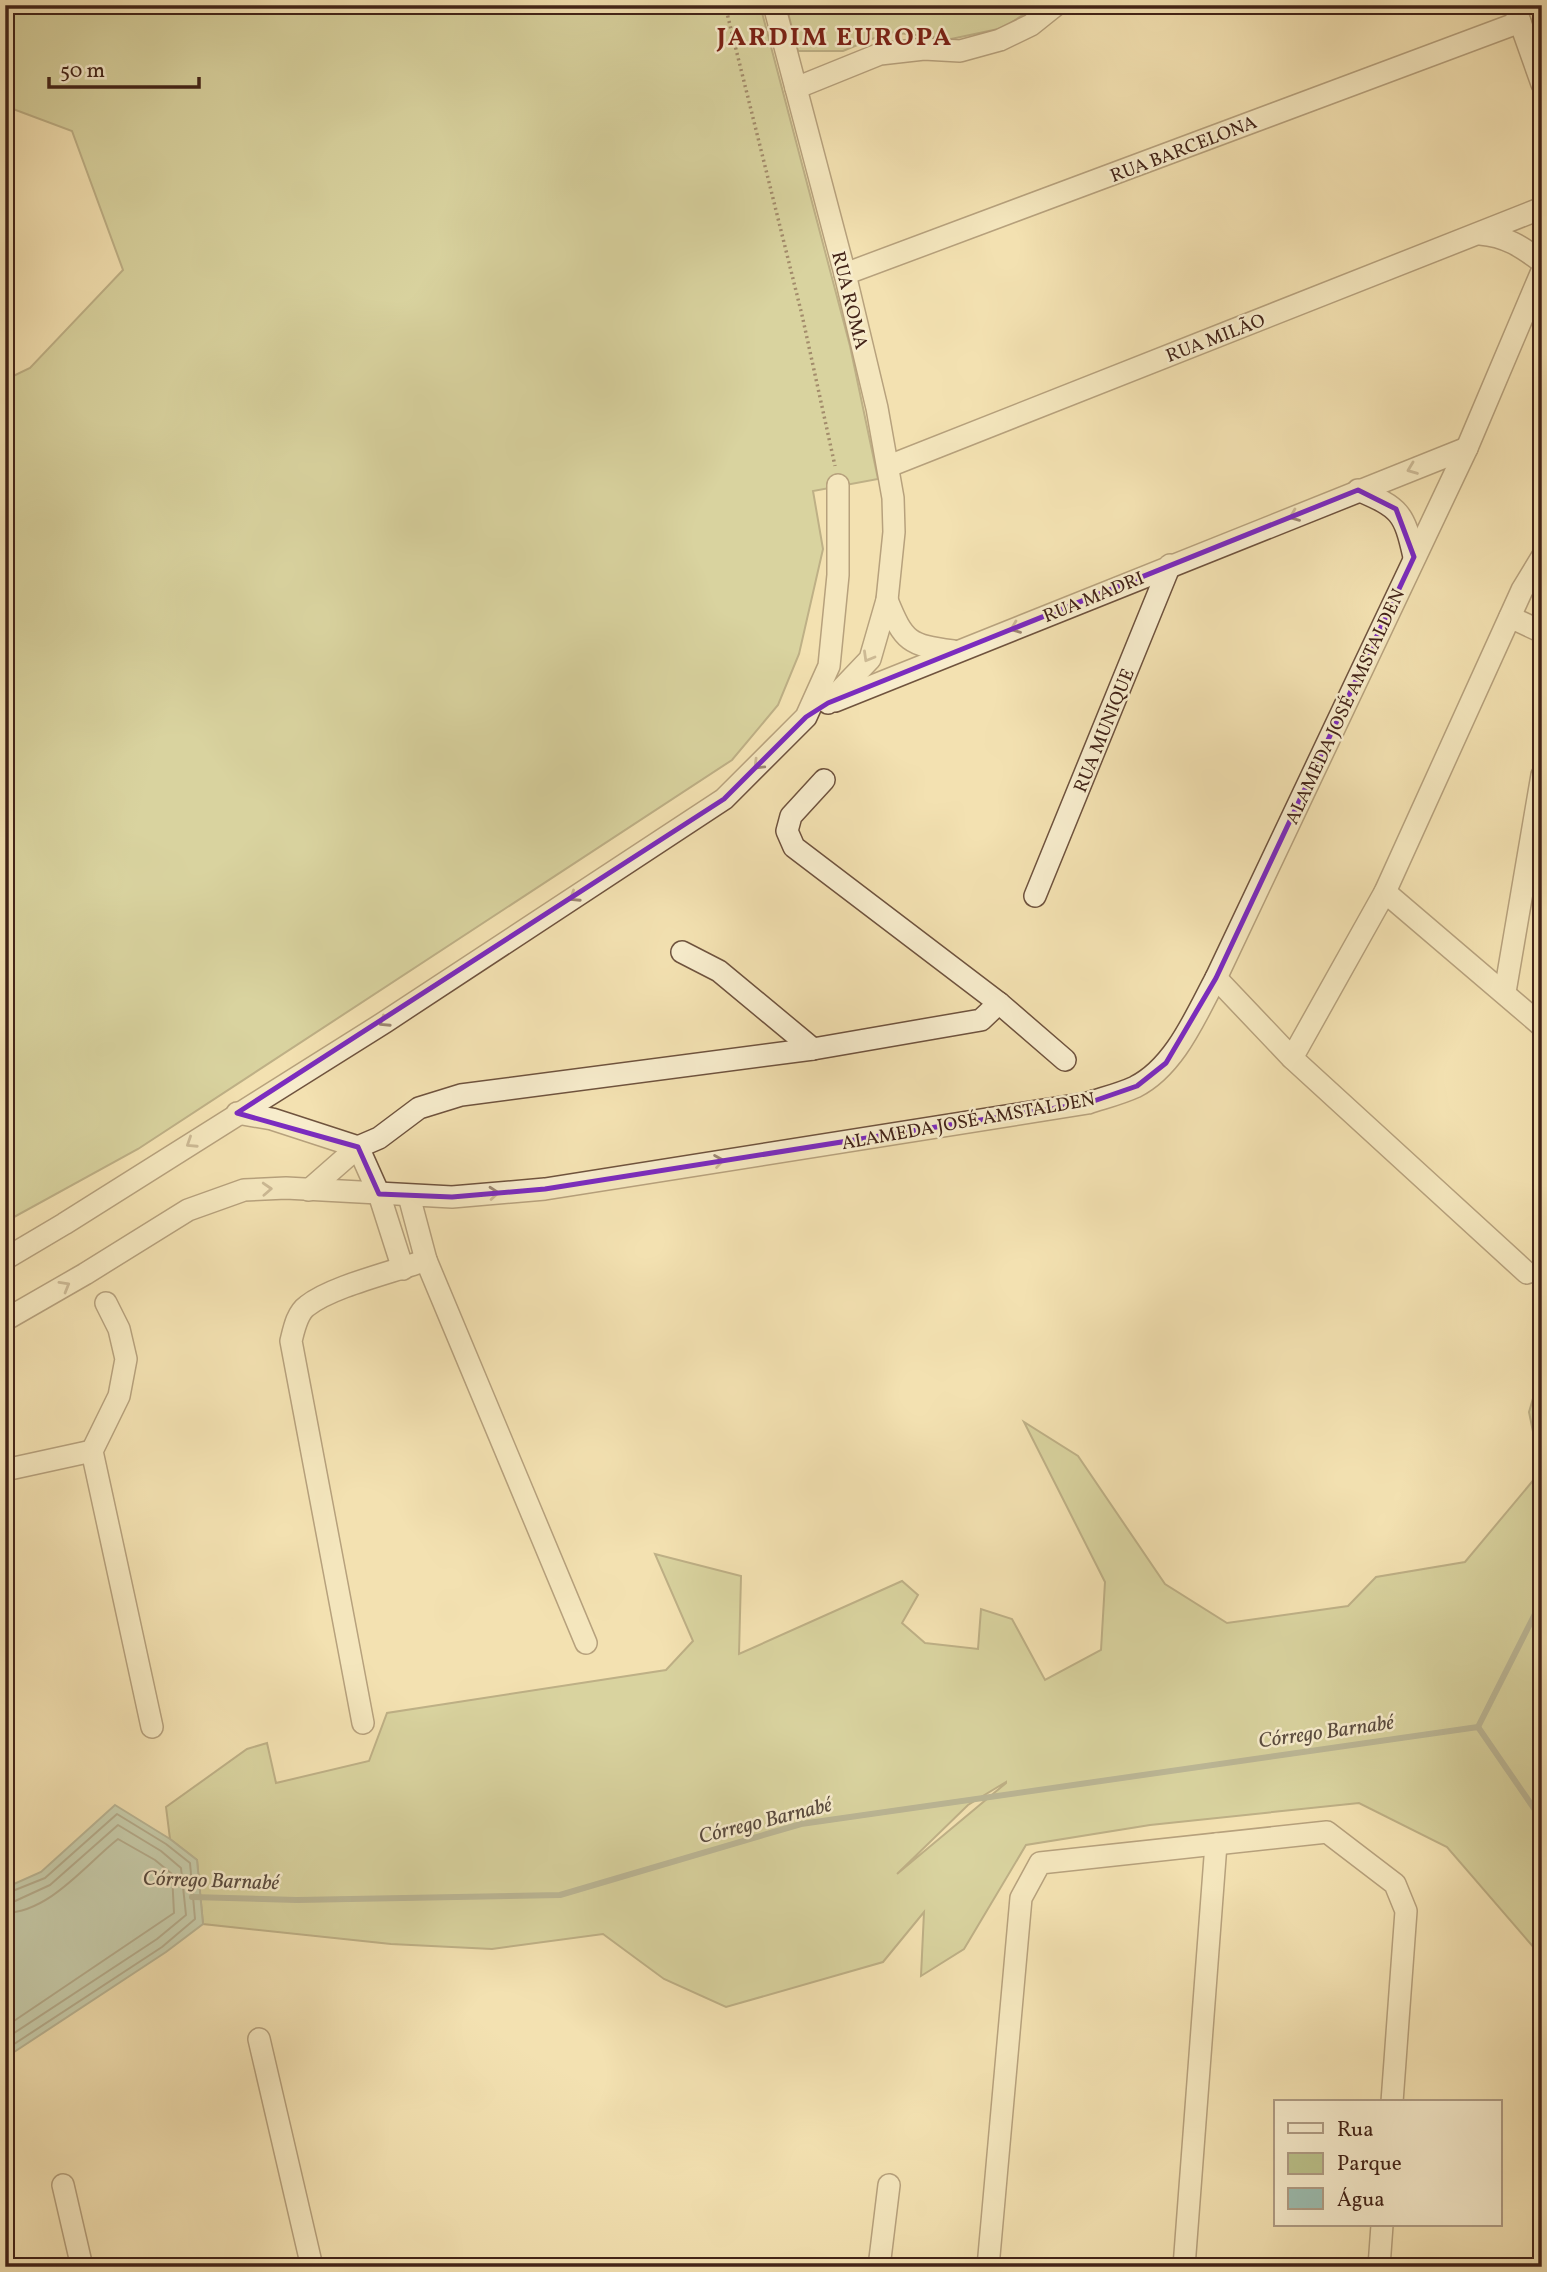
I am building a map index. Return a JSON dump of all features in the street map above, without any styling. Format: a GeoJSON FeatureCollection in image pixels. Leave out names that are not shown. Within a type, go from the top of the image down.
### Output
{"type":"FeatureCollection","features":[{"type":"Feature","properties":{"kind":"street","name":"RUA ROMA"},"geometry":{"type":"LineString","coordinates":[[774,5],[845,274],[889,466],[893,498],[894,532],[887,600],[870,659],[828,704]]}},
{"type":"Feature","properties":{"kind":"street"},"geometry":{"type":"LineString","coordinates":[[796,88],[880,54],[924,49],[960,51],[1000,40],[1031,25],[1056,5]]}},
{"type":"Feature","properties":{"kind":"street"},"geometry":{"type":"LineString","coordinates":[[1517,13],[1542,84]]}},
{"type":"Feature","properties":{"kind":"street","name":"RUA BARCELONA"},"geometry":{"type":"LineString","coordinates":[[845,274],[1517,13]]}},
{"type":"Feature","properties":{"kind":"street","name":"RUA MILÃO"},"geometry":{"type":"LineString","coordinates":[[889,466],[1542,208]]}},
{"type":"Feature","properties":{"kind":"street"},"geometry":{"type":"LineString","coordinates":[[1478,234],[1495,235],[1512,241],[1542,262]]}},
{"type":"Feature","properties":{"kind":"street","name":"ALAMEDA JOSÉ AMSTALDEN"},"geometry":{"type":"LineString","coordinates":[[5,1320],[188,1210],[244,1190],[452,1196],[545,1189],[1088,1103],[1137,1086],[1166,1063],[1216,978],[1467,449],[1542,271]]}},
{"type":"Feature","properties":{"kind":"street","name":"RUA MADRI"},"geometry":{"type":"LineString","coordinates":[[828,704],[1170,565],[1467,449]]}},
{"type":"Feature","properties":{"kind":"street"},"geometry":{"type":"LineString","coordinates":[[806,716],[829,666],[832,647],[838,575],[838,485]]}},
{"type":"Feature","properties":{"kind":"street"},"geometry":{"type":"LineString","coordinates":[[1358,490],[1396,509],[1408,527],[1414,557]]}},
{"type":"Feature","properties":{"kind":"street"},"geometry":{"type":"LineString","coordinates":[[1292,1058],[1385,892],[1522,590],[1542,556]]}},
{"type":"Feature","properties":{"kind":"street","name":"RUA MUNIQUE"},"geometry":{"type":"LineString","coordinates":[[1035,896],[1170,565]]}},
{"type":"Feature","properties":{"kind":"street"},"geometry":{"type":"LineString","coordinates":[[887,600],[897,624],[910,641],[925,647],[956,652]]}},
{"type":"Feature","properties":{"kind":"street"},"geometry":{"type":"LineString","coordinates":[[1510,617],[1542,632]]}},
{"type":"Feature","properties":{"kind":"street"},"geometry":{"type":"LineString","coordinates":[[5,1259],[385,1022],[724,799],[806,716],[828,704]]}},
{"type":"Feature","properties":{"kind":"street"},"geometry":{"type":"LineString","coordinates":[[1505,992],[1542,775]]}},
{"type":"Feature","properties":{"kind":"street"},"geometry":{"type":"LineString","coordinates":[[824,780],[791,816],[787,831],[794,847],[999,1003],[1065,1059]]}},
{"type":"Feature","properties":{"kind":"street"},"geometry":{"type":"LineString","coordinates":[[1385,892],[1542,1026]]}},
{"type":"Feature","properties":{"kind":"street"},"geometry":{"type":"LineString","coordinates":[[682,952],[719,971],[813,1049]]}},
{"type":"Feature","properties":{"kind":"street"},"geometry":{"type":"LineString","coordinates":[[1216,978],[1292,1058],[1527,1273]]}},
{"type":"Feature","properties":{"kind":"street"},"geometry":{"type":"LineString","coordinates":[[309,1190],[358,1147],[379,1138],[419,1108],[461,1095],[813,1049],[981,1020],[999,1003]]}},
{"type":"Feature","properties":{"kind":"street"},"geometry":{"type":"LineString","coordinates":[[237,1113],[272,1119],[358,1147],[379,1194],[403,1269]]}},
{"type":"Feature","properties":{"kind":"street"},"geometry":{"type":"LineString","coordinates":[[409,1196],[426,1259],[586,1643]]}},
{"type":"Feature","properties":{"kind":"street"},"geometry":{"type":"LineString","coordinates":[[363,1723],[291,1341],[296,1323],[305,1307],[339,1290],[426,1259]]}},
{"type":"Feature","properties":{"kind":"street"},"geometry":{"type":"LineString","coordinates":[[106,1303],[119,1329],[126,1359],[119,1396],[92,1451],[152,1727]]}},
{"type":"Feature","properties":{"kind":"street"},"geometry":{"type":"LineString","coordinates":[[5,1470],[92,1451]]}},
{"type":"Feature","properties":{"kind":"street"},"geometry":{"type":"LineString","coordinates":[[988,2267],[1021,1898],[1040,1863],[1327,1832],[1395,1884],[1406,1911],[1392,2100]]}},
{"type":"Feature","properties":{"kind":"street"},"geometry":{"type":"LineString","coordinates":[[1184,2267],[1216,1844]]}},
{"type":"Feature","properties":{"kind":"street"},"geometry":{"type":"LineString","coordinates":[[259,2039],[312,2267]]}},
{"type":"Feature","properties":{"kind":"street"},"geometry":{"type":"LineString","coordinates":[[63,2185],[82,2267]]}},
{"type":"Feature","properties":{"kind":"street"},"geometry":{"type":"LineString","coordinates":[[879,2267],[889,2185]]}},
{"type":"Feature","properties":{"kind":"street"},"geometry":{"type":"LineString","coordinates":[[1379,2267],[1382,2226]]}},
{"type":"Feature","properties":{"kind":"path"},"geometry":{"type":"LineString","coordinates":[[725,5],[805,327],[838,485]]}},
{"type":"Feature","properties":{"kind":"highlighted area"},"geometry":{"type":"Polygon","coordinates":[[[1358,490],[1396,509],[1414,557],[1216,978],[1166,1063],[1137,1086],[1088,1103],[545,1189],[452,1197],[379,1194],[358,1147],[237,1113],[724,799],[806,717],[828,703],[1358,490]]]}},
{"type":"Feature","properties":{"kind":"green space"},"geometry":{"type":"Polygon","coordinates":[[[5,5],[760,5],[850,346],[878,479],[813,491],[823,549],[799,654],[778,705],[732,760],[138,1149],[5,1222],[5,380],[30,368],[123,270],[72,131],[5,106],[5,5]]]}},
{"type":"Feature","properties":{"kind":"green space"},"geometry":{"type":"Polygon","coordinates":[[[786,5],[1038,5],[1003,28],[951,39],[889,32],[843,51],[798,51],[786,5]]]}},
{"type":"Feature","properties":{"kind":"green space"},"geometry":{"type":"Polygon","coordinates":[[[1542,1368],[1542,1957],[1447,1847],[1359,1803],[1150,1825],[1026,1845],[964,1949],[921,1976],[924,1912],[883,1962],[726,2007],[664,1979],[603,1934],[492,1949],[391,1944],[203,1924],[197,1860],[170,1839],[166,1807],[247,1749],[267,1743],[276,1783],[369,1761],[387,1713],[666,1670],[693,1641],[655,1554],[741,1576],[739,1654],[902,1581],[918,1595],[902,1623],[925,1643],[978,1649],[981,1609],[1012,1619],[1045,1680],[1101,1650],[1105,1582],[1024,1422],[1078,1456],[1165,1584],[1227,1623],[1348,1606],[1376,1577],[1465,1562],[1541,1471],[1529,1412],[1542,1368]],[[1006,1783],[968,1805],[897,1874],[1006,1783]]]}},
{"type":"Feature","properties":{"kind":"water"},"geometry":{"type":"Polygon","coordinates":[[[115,1805],[170,1839],[197,1860],[203,1924],[166,1952],[5,2058],[5,1888],[41,1872],[115,1805]]]}},
{"type":"Feature","properties":{"kind":"waterway"},"geometry":{"type":"LineString","coordinates":[[1478,1727],[1542,1600]]}},
{"type":"Feature","properties":{"kind":"waterway","name":"Córrego Barnabé"},"geometry":{"type":"LineString","coordinates":[[192,1897],[297,1900],[560,1895],[801,1824],[1478,1727],[1542,1820]]}},
{"type":"Feature","properties":{"kind":"district","name":"JARDIM EUROPA"},"geometry":{"type":"Point","coordinates":[835,36]}}]}
